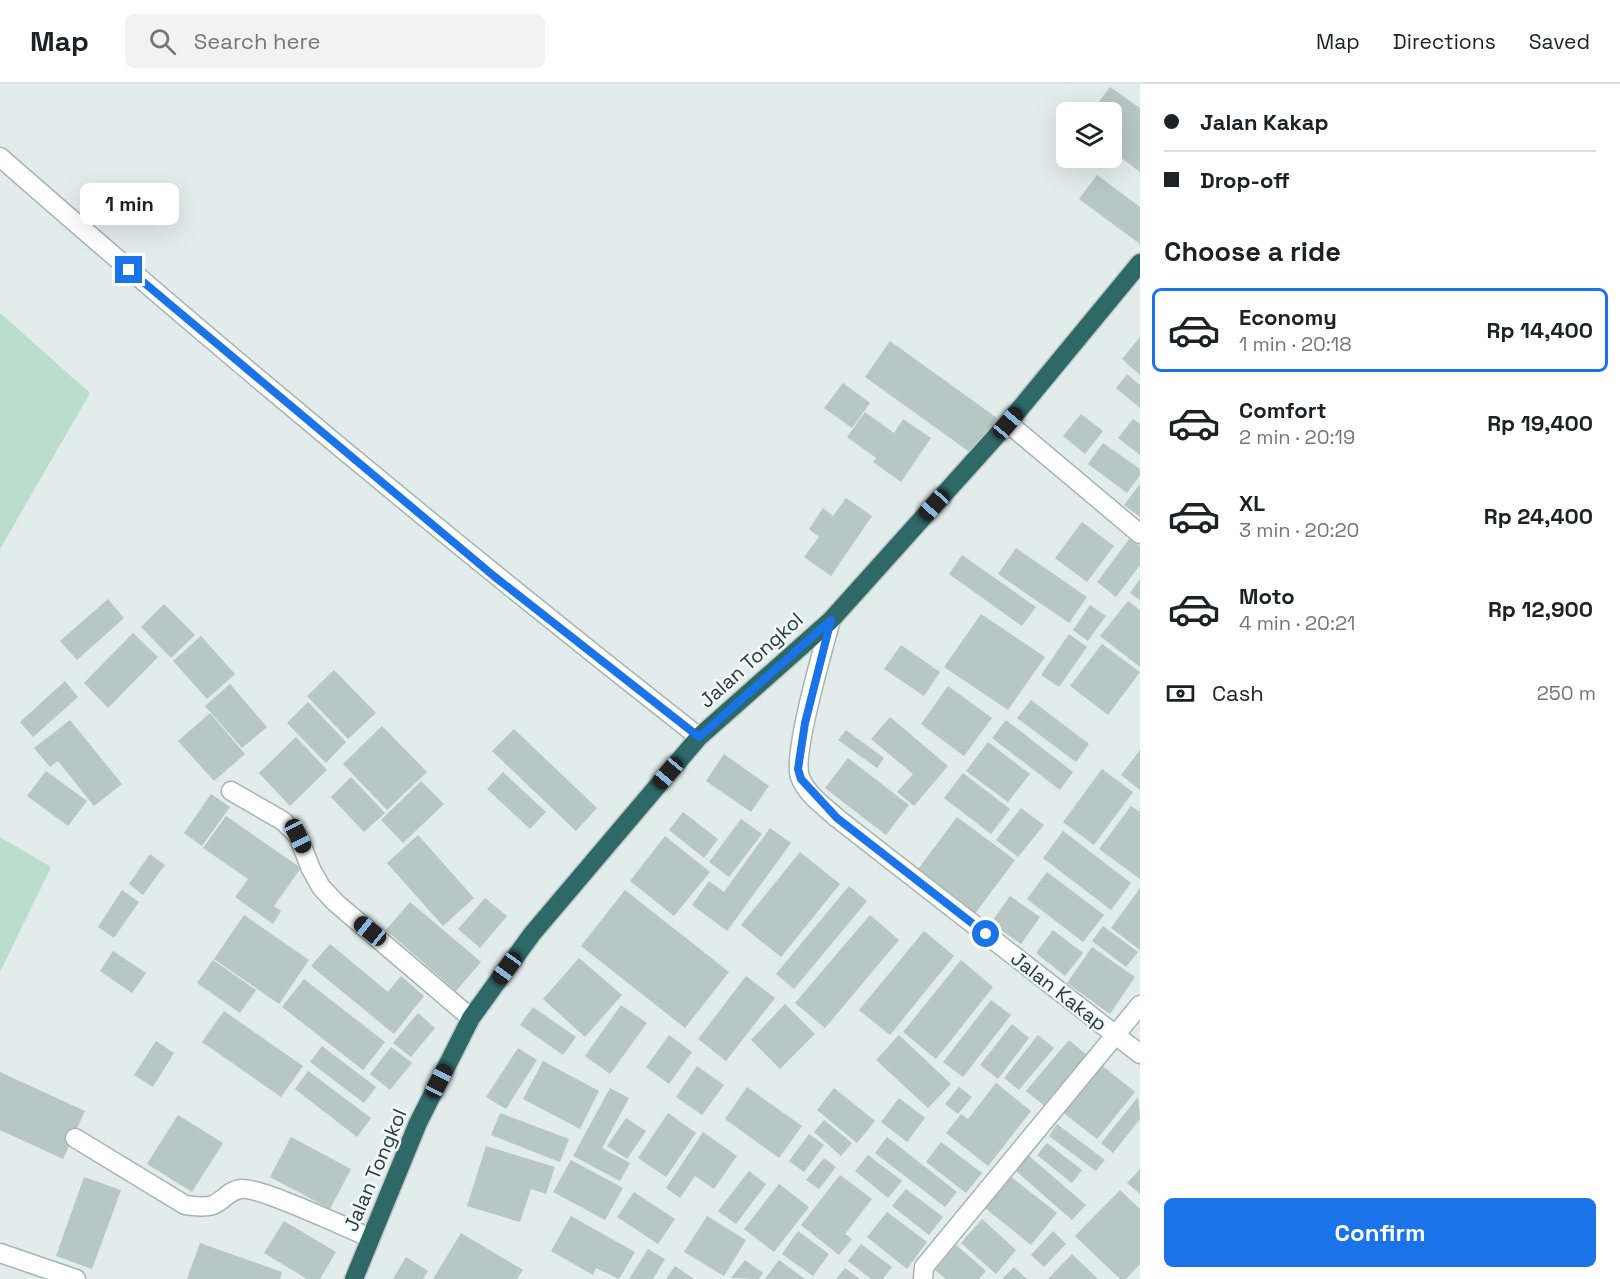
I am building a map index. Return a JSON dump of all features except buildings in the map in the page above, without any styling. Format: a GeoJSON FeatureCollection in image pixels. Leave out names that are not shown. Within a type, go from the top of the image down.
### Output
{"type":"FeatureCollection","features":[{"type":"Feature","properties":{"kind":"highway","name":"Jalan Tongkol"},"geometry":{"type":"LineString","coordinates":[[354,1279],[418,1123],[471,1018],[532,934],[699,737],[831,620],[1008,423],[1140,263]]}},
{"type":"Feature","properties":{"kind":"street"},"geometry":{"type":"LineString","coordinates":[[0,157],[145,284],[495,577],[699,737]]}},
{"type":"Feature","properties":{"kind":"street"},"geometry":{"type":"LineString","coordinates":[[1008,423],[1140,534]]}},
{"type":"Feature","properties":{"kind":"street","name":"Jalan Kakap"},"geometry":{"type":"LineString","coordinates":[[831,620],[805,723],[798,769],[806,788],[837,818],[1140,1054]]}},
{"type":"Feature","properties":{"kind":"street"},"geometry":{"type":"LineString","coordinates":[[231,791],[283,821],[298,836],[321,887],[336,903],[471,1018]]}},
{"type":"Feature","properties":{"kind":"street"},"geometry":{"type":"LineString","coordinates":[[923,1279],[924,1267],[1140,1005]]}},
{"type":"Feature","properties":{"kind":"street"},"geometry":{"type":"LineString","coordinates":[[75,1138],[185,1204],[203,1207],[213,1205],[227,1194],[242,1188],[261,1192],[371,1238]]}},
{"type":"Feature","properties":{"kind":"street"},"geometry":{"type":"LineString","coordinates":[[0,1253],[76,1279]]}},
{"type":"Feature","properties":{"kind":"green space"},"geometry":{"type":"Polygon","coordinates":[[[0,313],[90,393],[0,549],[0,313]]]}},
{"type":"Feature","properties":{"kind":"green space"},"geometry":{"type":"Polygon","coordinates":[[[0,837],[51,867],[0,972],[0,837]]]}},
{"type":"Feature","properties":{"kind":"route"},"geometry":{"type":"LineString","coordinates":[[129,270],[495,577],[699,737],[831,620],[805,723],[798,769],[801,779],[806,788],[837,818],[986,934]]}}]}
